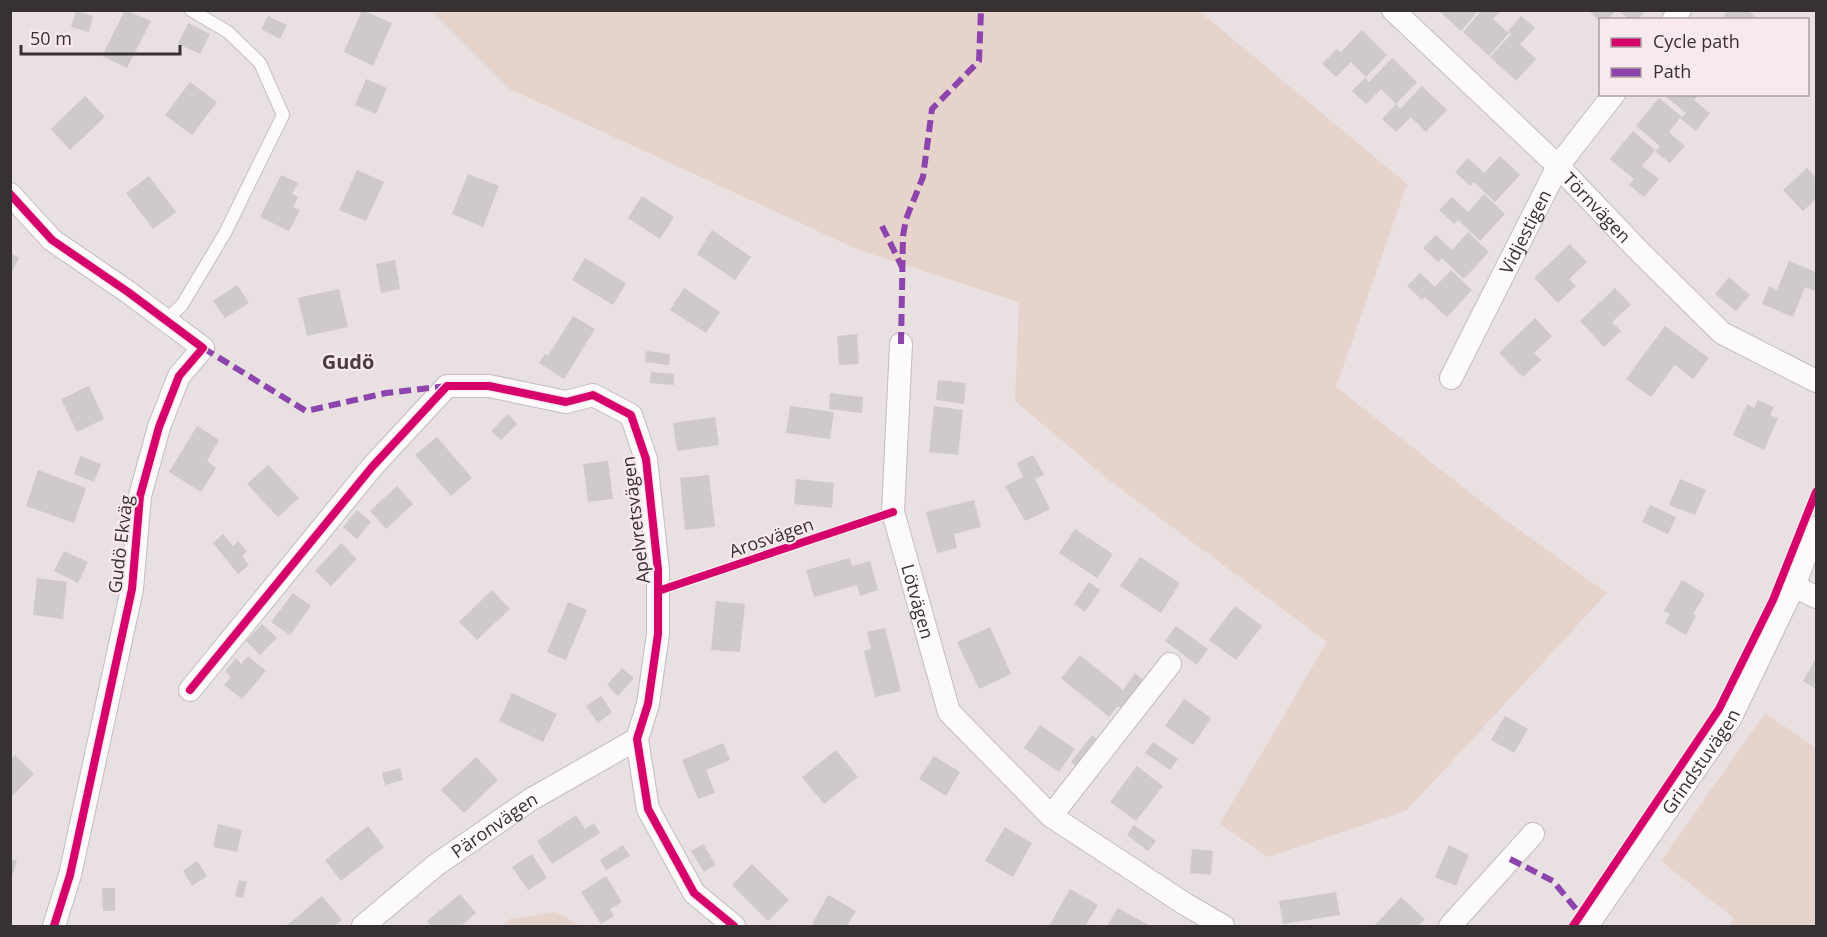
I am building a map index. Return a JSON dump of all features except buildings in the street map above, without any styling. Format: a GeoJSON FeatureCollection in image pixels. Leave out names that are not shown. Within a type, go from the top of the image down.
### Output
{"type":"FeatureCollection","features":[{"type":"Feature","properties":{"kind":"street","name":"Törnvägen"},"geometry":{"type":"LineString","coordinates":[[1393,10],[1558,166],[1722,333],[1816,381]]}},
{"type":"Feature","properties":{"kind":"street","name":"Vidjestigen"},"geometry":{"type":"LineString","coordinates":[[1450,378],[1558,166],[1612,96]]}},
{"type":"Feature","properties":{"kind":"street","name":"Gudö Ekväg"},"geometry":{"type":"LineString","coordinates":[[10,194],[52,240],[203,348],[179,376],[159,428],[140,496],[132,590],[70,875],[54,927]]}},
{"type":"Feature","properties":{"kind":"street","name":"Lötvägen"},"geometry":{"type":"LineString","coordinates":[[901,344],[893,512],[949,712],[1051,816],[1223,927]]}},
{"type":"Feature","properties":{"kind":"street","name":"Apelvretsvägen"},"geometry":{"type":"LineString","coordinates":[[190,690],[372,467],[447,386],[489,386],[566,402],[593,395],[631,415],[646,459],[658,570],[658,634],[648,704],[637,739],[648,809],[694,893],[735,927]]}},
{"type":"Feature","properties":{"kind":"street","name":"Grindstuvägen"},"geometry":{"type":"LineString","coordinates":[[1587,927],[1730,719],[1794,586],[1816,528]]}},
{"type":"Feature","properties":{"kind":"street"},"geometry":{"type":"LineString","coordinates":[[1794,586],[1816,597]]}},
{"type":"Feature","properties":{"kind":"street"},"geometry":{"type":"LineString","coordinates":[[1051,816],[1170,664]]}},
{"type":"Feature","properties":{"kind":"street","name":"Päronvägen"},"geometry":{"type":"LineString","coordinates":[[363,927],[436,865],[530,800],[637,739]]}},
{"type":"Feature","properties":{"kind":"street"},"geometry":{"type":"LineString","coordinates":[[1450,927],[1533,834]]}},
{"type":"Feature","properties":{"kind":"lane"},"geometry":{"type":"LineString","coordinates":[[166,320],[182,305],[225,233],[283,115],[260,63],[228,32],[190,10]]}},
{"type":"Feature","properties":{"kind":"shaded area"},"geometry":{"type":"Polygon","coordinates":[[[432,11],[1199,11],[1407,184],[1336,387],[1497,514],[1607,593],[1407,810],[1268,857],[1220,824],[1327,642],[1109,480],[1015,401],[1019,302],[859,250],[510,89],[432,11]]]}},
{"type":"Feature","properties":{"kind":"shaded area"},"geometry":{"type":"Polygon","coordinates":[[[1765,713],[1816,748],[1816,926],[1729,926],[1734,918],[1661,861],[1765,713]]]}},
{"type":"Feature","properties":{"kind":"shaded area"},"geometry":{"type":"Polygon","coordinates":[[[556,912],[580,926],[503,926],[510,919],[556,912]]]}},
{"type":"Feature","properties":{"kind":"marked path"},"geometry":{"type":"LineString","coordinates":[[901,344],[903,236],[906,219],[923,177],[932,109],[979,61],[981,10]]}},
{"type":"Feature","properties":{"kind":"marked path"},"geometry":{"type":"LineString","coordinates":[[882,226],[902,267]]}},
{"type":"Feature","properties":{"kind":"marked path"},"geometry":{"type":"LineString","coordinates":[[203,348],[306,411],[386,393],[447,386]]}},
{"type":"Feature","properties":{"kind":"marked path"},"geometry":{"type":"LineString","coordinates":[[1510,859],[1553,881],[1581,915]]}},
{"type":"Feature","properties":{"kind":"cycle path"},"geometry":{"type":"LineString","coordinates":[[10,194],[52,240],[128,292],[203,348],[179,376],[159,427],[140,496],[132,589],[70,875],[54,926]]}},
{"type":"Feature","properties":{"kind":"cycle path"},"geometry":{"type":"LineString","coordinates":[[190,690],[372,467],[447,386],[489,386],[566,402],[593,395],[631,415],[646,459],[658,570],[658,634],[648,704],[637,739],[648,809],[694,893],[734,926]]}},
{"type":"Feature","properties":{"kind":"cycle path"},"geometry":{"type":"LineString","coordinates":[[1573,926],[1719,709],[1773,600],[1816,492]]}},
{"type":"Feature","properties":{"kind":"cycle path","name":"Arosvägen"},"geometry":{"type":"LineString","coordinates":[[658,591],[893,512]]}},
{"type":"Feature","properties":{"kind":"district","name":"Gudö"},"geometry":{"type":"Point","coordinates":[348,361]}}]}
